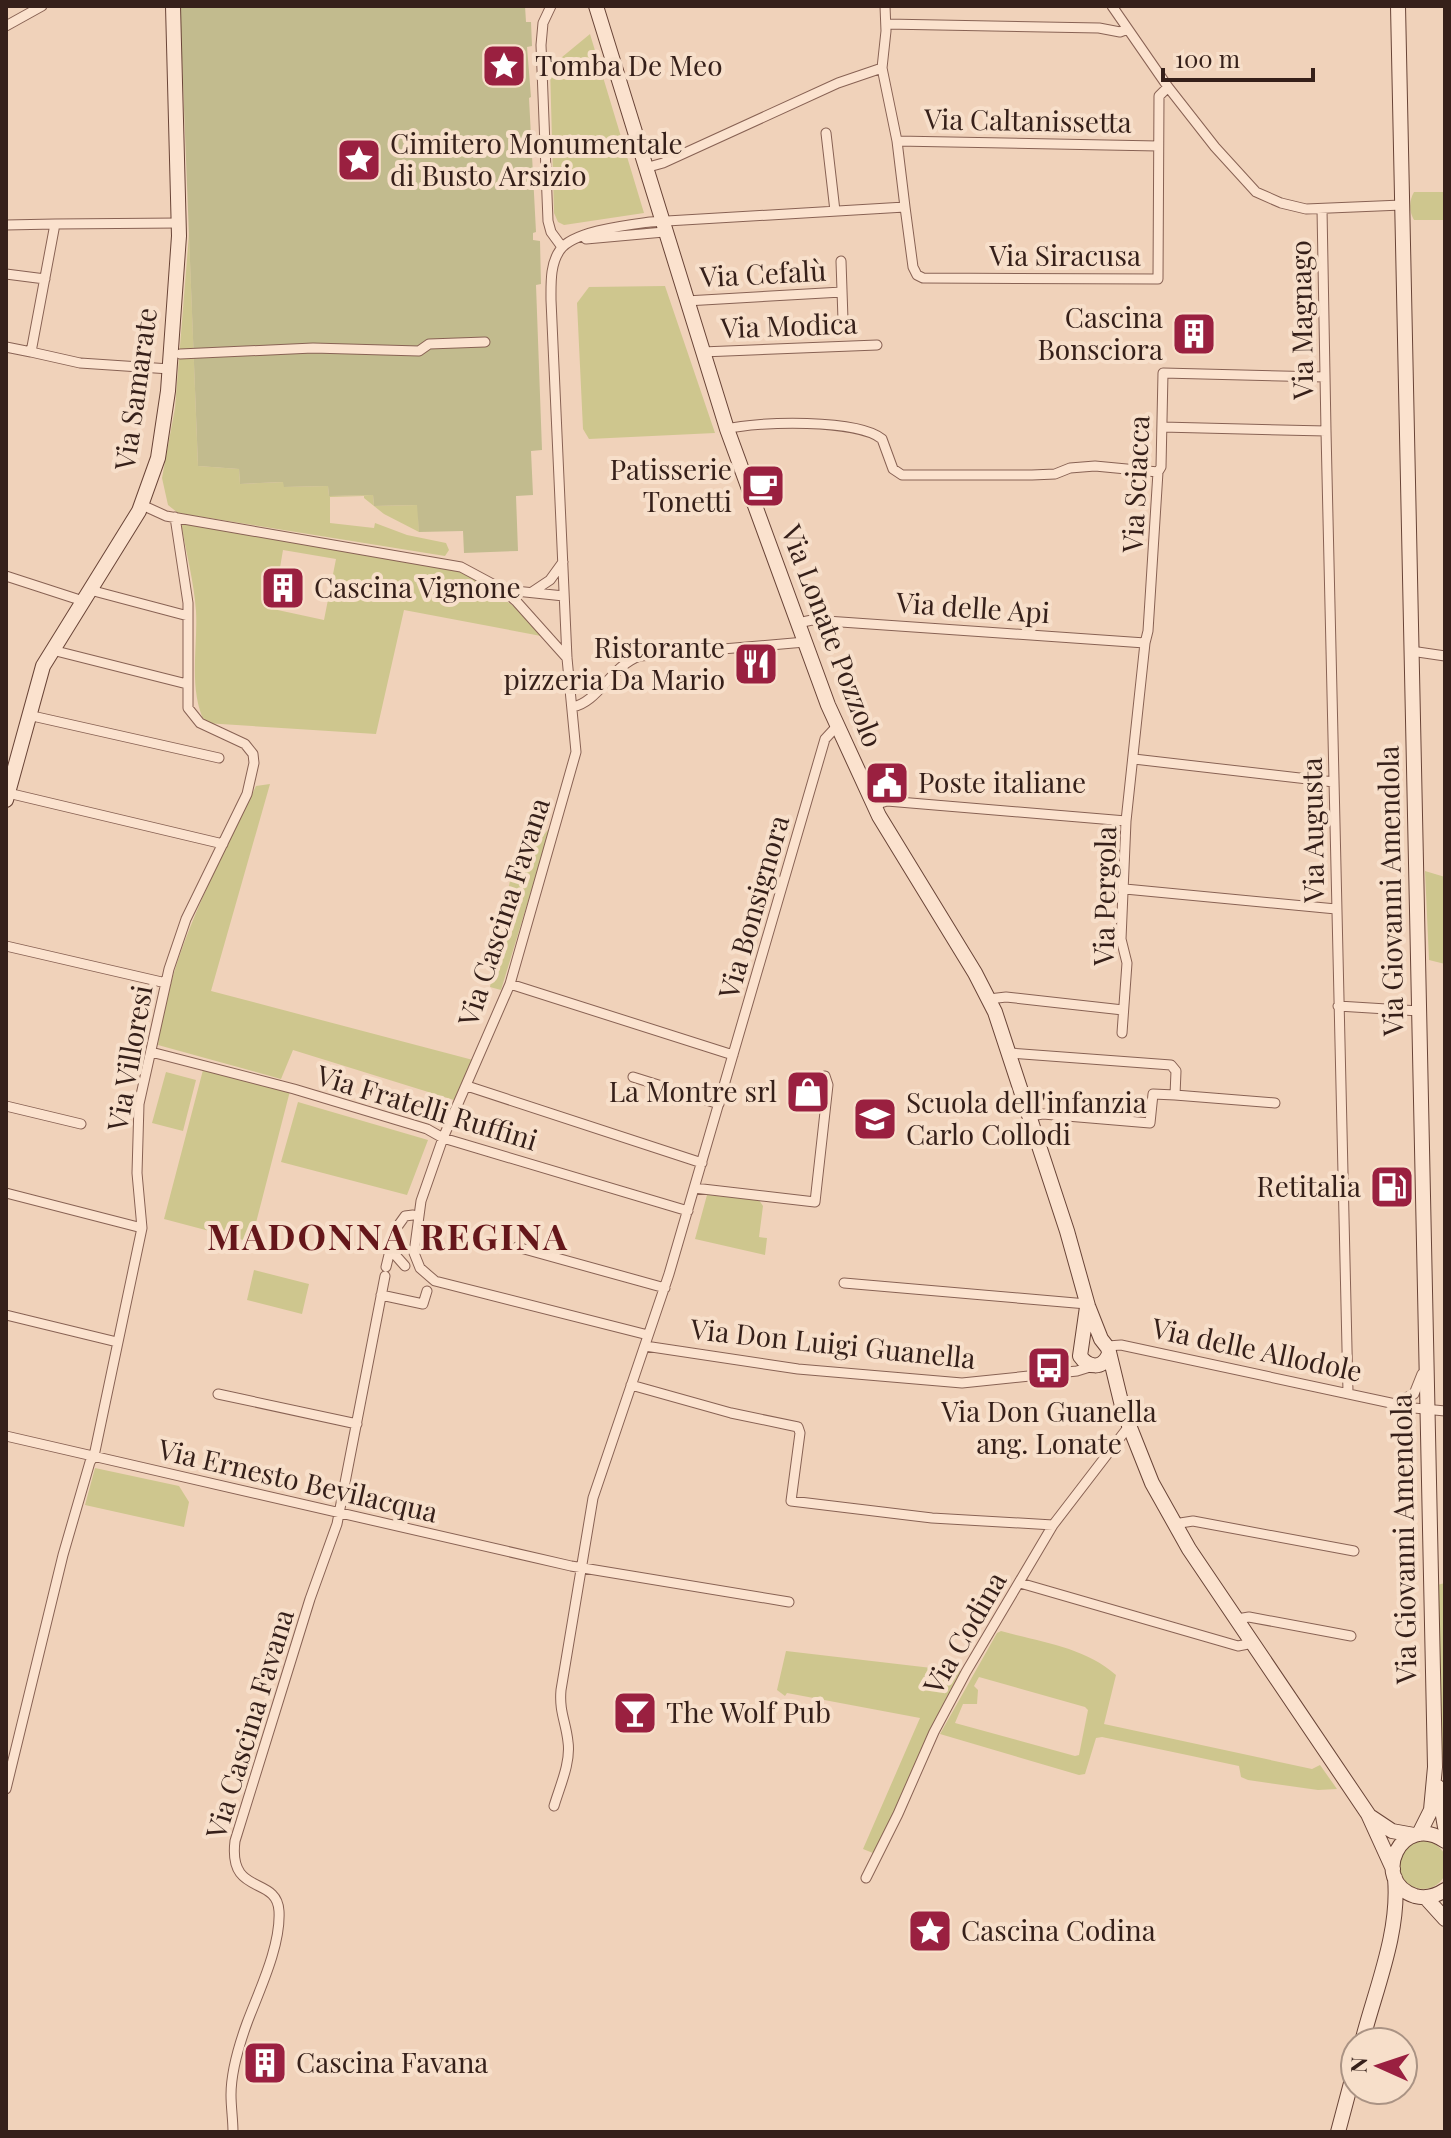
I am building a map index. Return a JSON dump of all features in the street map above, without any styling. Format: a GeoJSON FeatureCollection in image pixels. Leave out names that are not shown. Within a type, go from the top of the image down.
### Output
{"type":"FeatureCollection","features":[{"type":"Feature","properties":{"kind":"street"},"geometry":{"type":"LineString","coordinates":[[6,26],[42,6]]}},
{"type":"Feature","properties":{"kind":"street","name":"Via Samarate"},"geometry":{"type":"LineString","coordinates":[[173,6],[179,223],[170,369],[161,443],[142,505],[52,650],[39,677],[8,789],[223,844]]}},
{"type":"Feature","properties":{"kind":"street"},"geometry":{"type":"LineString","coordinates":[[551,6],[543,23],[541,45],[545,182],[549,229],[569,242],[616,239],[663,227],[905,207],[897,141],[882,68],[885,6]]}},
{"type":"Feature","properties":{"kind":"street","name":"Via Lonate Pozzolo"},"geometry":{"type":"LineString","coordinates":[[596,6],[727,429],[805,642],[837,726],[874,805],[989,999],[1010,1053],[1087,1305],[1106,1347],[1123,1410]]}},
{"type":"Feature","properties":{"kind":"street","name":"Via Magnago"},"geometry":{"type":"LineString","coordinates":[[1112,6],[1168,87],[1215,147],[1256,192],[1296,207],[1322,209],[1402,205]]}},
{"type":"Feature","properties":{"kind":"street","name":"Via Giovanni Amendola"},"geometry":{"type":"LineString","coordinates":[[1398,6],[1435,1775]]}},
{"type":"Feature","properties":{"kind":"street"},"geometry":{"type":"LineString","coordinates":[[1099,28],[1119,16]]}},
{"type":"Feature","properties":{"kind":"street"},"geometry":{"type":"LineString","coordinates":[[886,24],[1099,28],[1120,32],[1128,29]]}},
{"type":"Feature","properties":{"kind":"street"},"geometry":{"type":"LineString","coordinates":[[645,168],[663,163],[838,83],[882,68]]}},
{"type":"Feature","properties":{"kind":"street","name":"Via Siracusa"},"geometry":{"type":"LineString","coordinates":[[905,207],[913,267],[917,275],[923,278],[1158,279],[1159,96],[1168,87]]}},
{"type":"Feature","properties":{"kind":"street"},"geometry":{"type":"LineString","coordinates":[[826,133],[835,211]]}},
{"type":"Feature","properties":{"kind":"street","name":"Via Caltanissetta"},"geometry":{"type":"LineString","coordinates":[[897,141],[1158,146]]}},
{"type":"Feature","properties":{"kind":"street","name":"Via Magnago"},"geometry":{"type":"LineString","coordinates":[[1322,209],[1326,431]]}},
{"type":"Feature","properties":{"kind":"street"},"geometry":{"type":"LineString","coordinates":[[6,225],[179,223]]}},
{"type":"Feature","properties":{"kind":"street"},"geometry":{"type":"LineString","coordinates":[[31,352],[55,224]]}},
{"type":"Feature","properties":{"kind":"street","name":"Via Cascina Favana"},"geometry":{"type":"LineString","coordinates":[[439,1282],[422,1271],[414,1253],[418,1217],[443,1138],[510,984],[575,757],[567,658],[551,292],[555,260],[569,242]]}},
{"type":"Feature","properties":{"kind":"street","name":"Via Cefalù"},"geometry":{"type":"LineString","coordinates":[[841,261],[843,320]]}},
{"type":"Feature","properties":{"kind":"street"},"geometry":{"type":"LineString","coordinates":[[6,274],[45,279]]}},
{"type":"Feature","properties":{"kind":"street","name":"Via Cefalù"},"geometry":{"type":"LineString","coordinates":[[686,301],[842,292]]}},
{"type":"Feature","properties":{"kind":"street"},"geometry":{"type":"LineString","coordinates":[[180,354],[313,348],[419,351],[429,344],[485,342]]}},
{"type":"Feature","properties":{"kind":"street","name":"Via Modica"},"geometry":{"type":"LineString","coordinates":[[702,352],[877,345]]}},
{"type":"Feature","properties":{"kind":"street"},"geometry":{"type":"LineString","coordinates":[[6,347],[80,363],[170,369]]}},
{"type":"Feature","properties":{"kind":"street","name":"Via Sciacca"},"geometry":{"type":"LineString","coordinates":[[1134,759],[1150,615],[1158,472],[1161,467],[1163,373],[1325,377]]}},
{"type":"Feature","properties":{"kind":"street"},"geometry":{"type":"LineString","coordinates":[[727,429],[769,424],[859,428],[882,439],[893,469],[902,475],[1055,474],[1070,468],[1095,466],[1158,472]]}},
{"type":"Feature","properties":{"kind":"street"},"geometry":{"type":"LineString","coordinates":[[1162,427],[1326,431]]}},
{"type":"Feature","properties":{"kind":"street","name":"Via Augusta"},"geometry":{"type":"LineString","coordinates":[[1326,431],[1348,1392]]}},
{"type":"Feature","properties":{"kind":"street"},"geometry":{"type":"LineString","coordinates":[[142,505],[159,514],[447,563],[468,570],[502,589],[528,612],[567,658]]}},
{"type":"Feature","properties":{"kind":"street","name":"Via Villoresi"},"geometry":{"type":"LineString","coordinates":[[6,1789],[63,1555],[94,1456],[142,1228],[137,1173],[138,1115],[166,983],[182,930],[247,794],[254,759],[245,744],[196,720],[188,708],[188,616],[175,517]]}},
{"type":"Feature","properties":{"kind":"street"},"geometry":{"type":"LineString","coordinates":[[529,593],[547,584],[563,562]]}},
{"type":"Feature","properties":{"kind":"street"},"geometry":{"type":"LineString","coordinates":[[6,576],[188,616]]}},
{"type":"Feature","properties":{"kind":"street"},"geometry":{"type":"LineString","coordinates":[[502,589],[564,596]]}},
{"type":"Feature","properties":{"kind":"street","name":"Via delle Api"},"geometry":{"type":"LineString","coordinates":[[798,623],[812,620],[1145,643]]}},
{"type":"Feature","properties":{"kind":"street"},"geometry":{"type":"LineString","coordinates":[[572,707],[584,704],[622,664],[640,656],[805,642]]}},
{"type":"Feature","properties":{"kind":"street"},"geometry":{"type":"LineString","coordinates":[[52,650],[187,684]]}},
{"type":"Feature","properties":{"kind":"street"},"geometry":{"type":"LineString","coordinates":[[1411,651],[1445,656]]}},
{"type":"Feature","properties":{"kind":"street"},"geometry":{"type":"LineString","coordinates":[[28,715],[219,758]]}},
{"type":"Feature","properties":{"kind":"street","name":"Via Bonsignora"},"geometry":{"type":"LineString","coordinates":[[554,1806],[568,1750],[560,1701],[593,1498],[665,1288],[825,739],[837,726]]}},
{"type":"Feature","properties":{"kind":"street"},"geometry":{"type":"LineString","coordinates":[[1134,759],[1334,782]]}},
{"type":"Feature","properties":{"kind":"street","name":"Via Pergola"},"geometry":{"type":"LineString","coordinates":[[1122,1033],[1127,963],[1121,939],[1126,821],[1134,759]]}},
{"type":"Feature","properties":{"kind":"street"},"geometry":{"type":"LineString","coordinates":[[874,805],[887,801],[1126,821]]}},
{"type":"Feature","properties":{"kind":"street"},"geometry":{"type":"LineString","coordinates":[[1125,889],[1336,909]]}},
{"type":"Feature","properties":{"kind":"street"},"geometry":{"type":"LineString","coordinates":[[6,946],[166,983]]}},
{"type":"Feature","properties":{"kind":"street"},"geometry":{"type":"LineString","coordinates":[[510,984],[733,1055]]}},
{"type":"Feature","properties":{"kind":"street"},"geometry":{"type":"LineString","coordinates":[[989,999],[1006,997],[1123,1010]]}},
{"type":"Feature","properties":{"kind":"street"},"geometry":{"type":"LineString","coordinates":[[1338,1006],[1419,1011]]}},
{"type":"Feature","properties":{"kind":"street","name":"Via Fratelli Ruffini"},"geometry":{"type":"LineString","coordinates":[[151,1052],[294,1089],[427,1129],[443,1138],[688,1211]]}},
{"type":"Feature","properties":{"kind":"street"},"geometry":{"type":"LineString","coordinates":[[1010,1053],[1171,1065],[1176,1071],[1175,1095]]}},
{"type":"Feature","properties":{"kind":"street"},"geometry":{"type":"LineString","coordinates":[[694,1188],[815,1202],[828,1085],[825,1076]]}},
{"type":"Feature","properties":{"kind":"street"},"geometry":{"type":"LineString","coordinates":[[633,1077],[719,1104]]}},
{"type":"Feature","properties":{"kind":"street"},"geometry":{"type":"LineString","coordinates":[[467,1086],[702,1163]]}},
{"type":"Feature","properties":{"kind":"street"},"geometry":{"type":"LineString","coordinates":[[1030,1116],[1041,1114],[1150,1123],[1153,1094],[1275,1103]]}},
{"type":"Feature","properties":{"kind":"street"},"geometry":{"type":"LineString","coordinates":[[6,1106],[81,1124]]}},
{"type":"Feature","properties":{"kind":"street"},"geometry":{"type":"LineString","coordinates":[[6,1193],[142,1228]]}},
{"type":"Feature","properties":{"kind":"street","name":"Via Cascina Favana"},"geometry":{"type":"LineString","coordinates":[[233,2132],[233,2077],[248,2021],[262,1990],[279,1911],[272,1894],[238,1873],[233,1863],[235,1841],[310,1599],[337,1524],[390,1249],[398,1224],[405,1216],[413,1215]]}},
{"type":"Feature","properties":{"kind":"street"},"geometry":{"type":"LineString","coordinates":[[517,1247],[665,1288]]}},
{"type":"Feature","properties":{"kind":"street"},"geometry":{"type":"LineString","coordinates":[[390,1249],[405,1266]]}},
{"type":"Feature","properties":{"kind":"street","name":"Via Don Luigi Guanella"},"geometry":{"type":"LineString","coordinates":[[439,1282],[647,1340],[787,1368],[983,1383],[1095,1366]]}},
{"type":"Feature","properties":{"kind":"street"},"geometry":{"type":"LineString","coordinates":[[844,1283],[1087,1305],[1080,1349],[1085,1363],[1095,1366],[1103,1364],[1106,1347],[1088,1338],[1080,1349],[1064,1372]]}},
{"type":"Feature","properties":{"kind":"street"},"geometry":{"type":"LineString","coordinates":[[381,1295],[423,1304],[427,1291]]}},
{"type":"Feature","properties":{"kind":"street"},"geometry":{"type":"LineString","coordinates":[[6,1315],[117,1342]]}},
{"type":"Feature","properties":{"kind":"street","name":"Via delle Allodole"},"geometry":{"type":"LineString","coordinates":[[1397,1402],[1411,1396],[1419,1387],[1427,1340]]}},
{"type":"Feature","properties":{"kind":"street","name":"Via delle Allodole"},"geometry":{"type":"LineString","coordinates":[[1106,1347],[1121,1345],[1428,1410],[1445,1411]]}},
{"type":"Feature","properties":{"kind":"street"},"geometry":{"type":"LineString","coordinates":[[1095,1366],[1123,1410],[1152,1483],[1174,1524],[1368,1814],[1394,1874],[1405,1891],[1424,1898],[1445,1919]]}},
{"type":"Feature","properties":{"kind":"street"},"geometry":{"type":"LineString","coordinates":[[631,1385],[731,1413],[798,1427],[800,1433],[791,1501],[932,1518],[1053,1525]]}},
{"type":"Feature","properties":{"kind":"street"},"geometry":{"type":"LineString","coordinates":[[218,1394],[357,1424]]}},
{"type":"Feature","properties":{"kind":"street","name":"Via Codina"},"geometry":{"type":"LineString","coordinates":[[866,1878],[939,1722],[1053,1525],[1129,1426]]}},
{"type":"Feature","properties":{"kind":"street","name":"Via Ernesto Bevilacqua"},"geometry":{"type":"LineString","coordinates":[[6,1436],[581,1568]]}},
{"type":"Feature","properties":{"kind":"street"},"geometry":{"type":"LineString","coordinates":[[1174,1524],[1193,1521],[1354,1551]]}},
{"type":"Feature","properties":{"kind":"street"},"geometry":{"type":"LineString","coordinates":[[581,1568],[789,1602]]}},
{"type":"Feature","properties":{"kind":"street"},"geometry":{"type":"LineString","coordinates":[[1020,1583],[1238,1646],[1253,1643]]}},
{"type":"Feature","properties":{"kind":"street"},"geometry":{"type":"LineString","coordinates":[[1237,1619],[1249,1617],[1351,1636]]}},
{"type":"Feature","properties":{"kind":"street"},"geometry":{"type":"LineString","coordinates":[[1435,1775],[1445,1827]]}},
{"type":"Feature","properties":{"kind":"street"},"geometry":{"type":"LineString","coordinates":[[1366,2026],[1393,1925],[1396,1904],[1395,1852],[1417,1834],[1430,1813],[1435,1775]]}},
{"type":"Feature","properties":{"kind":"street"},"geometry":{"type":"LineString","coordinates":[[1368,1814],[1387,1828],[1434,1835],[1445,1841]]}},
{"type":"Feature","properties":{"kind":"street"},"geometry":{"type":"LineString","coordinates":[[1393,1925],[1405,1909],[1445,1890]]}},
{"type":"Feature","properties":{"kind":"street"},"geometry":{"type":"LineString","coordinates":[[1338,2132],[1345,2106]]}},
{"type":"Feature","properties":{"kind":"shaded area"},"geometry":{"type":"Polygon","coordinates":[[[180,6],[525,6],[526,22],[531,22],[532,46],[527,47],[536,232],[533,233],[533,240],[540,241],[541,284],[536,285],[542,450],[531,451],[533,495],[516,496],[518,551],[464,553],[463,531],[419,532],[417,505],[374,506],[373,495],[329,496],[328,486],[284,487],[283,482],[240,484],[239,469],[198,466],[180,6]]]}},
{"type":"Feature","properties":{"kind":"shaded area"},"geometry":{"type":"Polygon","coordinates":[[[590,34],[644,213],[564,225],[558,222],[554,213],[550,67],[590,34]]]}},
{"type":"Feature","properties":{"kind":"shaded area"},"geometry":{"type":"Polygon","coordinates":[[[1414,192],[1445,192],[1445,220],[1414,220],[1410,206],[1414,192]]]}},
{"type":"Feature","properties":{"kind":"shaded area"},"geometry":{"type":"Polygon","coordinates":[[[189,234],[198,466],[239,469],[240,484],[284,482],[285,487],[328,486],[329,496],[373,495],[374,506],[364,496],[330,497],[330,523],[374,528],[375,523],[407,535],[446,543],[449,550],[445,556],[178,513],[168,505],[162,478],[175,408],[189,234]]]}},
{"type":"Feature","properties":{"kind":"shaded area"},"geometry":{"type":"Polygon","coordinates":[[[665,286],[715,433],[589,439],[583,429],[577,303],[589,287],[665,286]]]}},
{"type":"Feature","properties":{"kind":"shaded area"},"geometry":{"type":"Polygon","coordinates":[[[418,505],[419,532],[384,514],[374,506],[418,505]]]}},
{"type":"Feature","properties":{"kind":"shaded area"},"geometry":{"type":"Polygon","coordinates":[[[181,523],[462,572],[520,610],[541,636],[404,610],[376,734],[205,723],[197,696],[196,611],[181,523]],[[283,550],[273,609],[324,620],[336,559],[283,550]]]}},
{"type":"Feature","properties":{"kind":"shaded area"},"geometry":{"type":"Polygon","coordinates":[[[270,784],[211,991],[473,1060],[454,1100],[293,1050],[281,1079],[158,1045],[173,977],[196,912],[256,786],[270,784]]]}},
{"type":"Feature","properties":{"kind":"shaded area"},"geometry":{"type":"Polygon","coordinates":[[[551,826],[501,990],[490,987],[511,875],[551,826]]]}},
{"type":"Feature","properties":{"kind":"shaded area"},"geometry":{"type":"Polygon","coordinates":[[[1425,871],[1445,877],[1445,964],[1429,960],[1425,871]]]}},
{"type":"Feature","properties":{"kind":"shaded area"},"geometry":{"type":"Polygon","coordinates":[[[203,1070],[290,1091],[251,1242],[164,1219],[203,1070]]]}},
{"type":"Feature","properties":{"kind":"shaded area"},"geometry":{"type":"Polygon","coordinates":[[[166,1072],[196,1080],[183,1131],[152,1123],[166,1072]]]}},
{"type":"Feature","properties":{"kind":"shaded area"},"geometry":{"type":"Polygon","coordinates":[[[298,1102],[428,1140],[407,1195],[281,1162],[298,1102]]]}},
{"type":"Feature","properties":{"kind":"shaded area"},"geometry":{"type":"Polygon","coordinates":[[[707,1195],[759,1200],[763,1206],[759,1237],[767,1238],[765,1255],[695,1239],[707,1195]]]}},
{"type":"Feature","properties":{"kind":"shaded area"},"geometry":{"type":"Polygon","coordinates":[[[254,1270],[309,1284],[302,1314],[247,1300],[254,1270]]]}},
{"type":"Feature","properties":{"kind":"shaded area"},"geometry":{"type":"Polygon","coordinates":[[[95,1468],[179,1486],[189,1502],[184,1527],[85,1505],[95,1468]]]}},
{"type":"Feature","properties":{"kind":"shaded area"},"geometry":{"type":"Polygon","coordinates":[[[1445,1583],[1445,1759],[1440,1758],[1437,1585],[1445,1583]]]}},
{"type":"Feature","properties":{"kind":"shaded area"},"geometry":{"type":"Polygon","coordinates":[[[1001,1631],[1076,1652],[1116,1675],[1104,1724],[1312,1769],[1320,1765],[1337,1789],[1318,1790],[1248,1780],[1241,1777],[1239,1766],[1102,1737],[1096,1738],[1085,1774],[1079,1775],[940,1734],[997,1633],[1001,1631]],[[979,1677],[974,1686],[978,1690],[977,1704],[963,1704],[955,1723],[1075,1756],[1079,1755],[1088,1710],[979,1677]]]}},
{"type":"Feature","properties":{"kind":"shaded area"},"geometry":{"type":"Polygon","coordinates":[[[786,1651],[966,1672],[878,1855],[863,1849],[920,1718],[787,1693],[785,1696],[777,1690],[786,1651]]]}},
{"type":"Feature","properties":{"kind":"shaded area"},"geometry":{"type":"Polygon","coordinates":[[[1423,1841],[1440,1848],[1447,1865],[1440,1882],[1423,1889],[1406,1882],[1399,1865],[1406,1848],[1423,1841]]]}},
{"type":"Feature","properties":{"kind":"place","name":"Tomba De Meo"},"geometry":{"type":"Point","coordinates":[504,66]}},
{"type":"Feature","properties":{"kind":"place","name":"Cimitero Monumentale di Busto Arsizio"},"geometry":{"type":"Point","coordinates":[359,160]}},
{"type":"Feature","properties":{"kind":"place","name":"Cascina Bonsciora"},"geometry":{"type":"Point","coordinates":[1194,334]}},
{"type":"Feature","properties":{"kind":"place","name":"Patisserie Tonetti"},"geometry":{"type":"Point","coordinates":[763,486]}},
{"type":"Feature","properties":{"kind":"place","name":"Cascina Vignone"},"geometry":{"type":"Point","coordinates":[283,588]}},
{"type":"Feature","properties":{"kind":"place","name":"Ristorante pizzeria Da Mario"},"geometry":{"type":"Point","coordinates":[756,664]}},
{"type":"Feature","properties":{"kind":"place","name":"Poste italiane"},"geometry":{"type":"Point","coordinates":[887,783]}},
{"type":"Feature","properties":{"kind":"place","name":"La Montre srl"},"geometry":{"type":"Point","coordinates":[808,1092]}},
{"type":"Feature","properties":{"kind":"place","name":"Scuola dell'infanzia Carlo Collodi"},"geometry":{"type":"Point","coordinates":[875,1119]}},
{"type":"Feature","properties":{"kind":"place","name":"Retitalia"},"geometry":{"type":"Point","coordinates":[1392,1187]}},
{"type":"Feature","properties":{"kind":"place","name":"Via Don Guanella ang. Lonate"},"geometry":{"type":"Point","coordinates":[1049,1368]}},
{"type":"Feature","properties":{"kind":"place","name":"The Wolf Pub"},"geometry":{"type":"Point","coordinates":[635,1713]}},
{"type":"Feature","properties":{"kind":"place","name":"Cascina Codina"},"geometry":{"type":"Point","coordinates":[930,1931]}},
{"type":"Feature","properties":{"kind":"place","name":"Cascina Favana"},"geometry":{"type":"Point","coordinates":[265,2063]}},
{"type":"Feature","properties":{"kind":"district","name":"MADONNA REGINA"},"geometry":{"type":"Point","coordinates":[388,1237]}}]}
